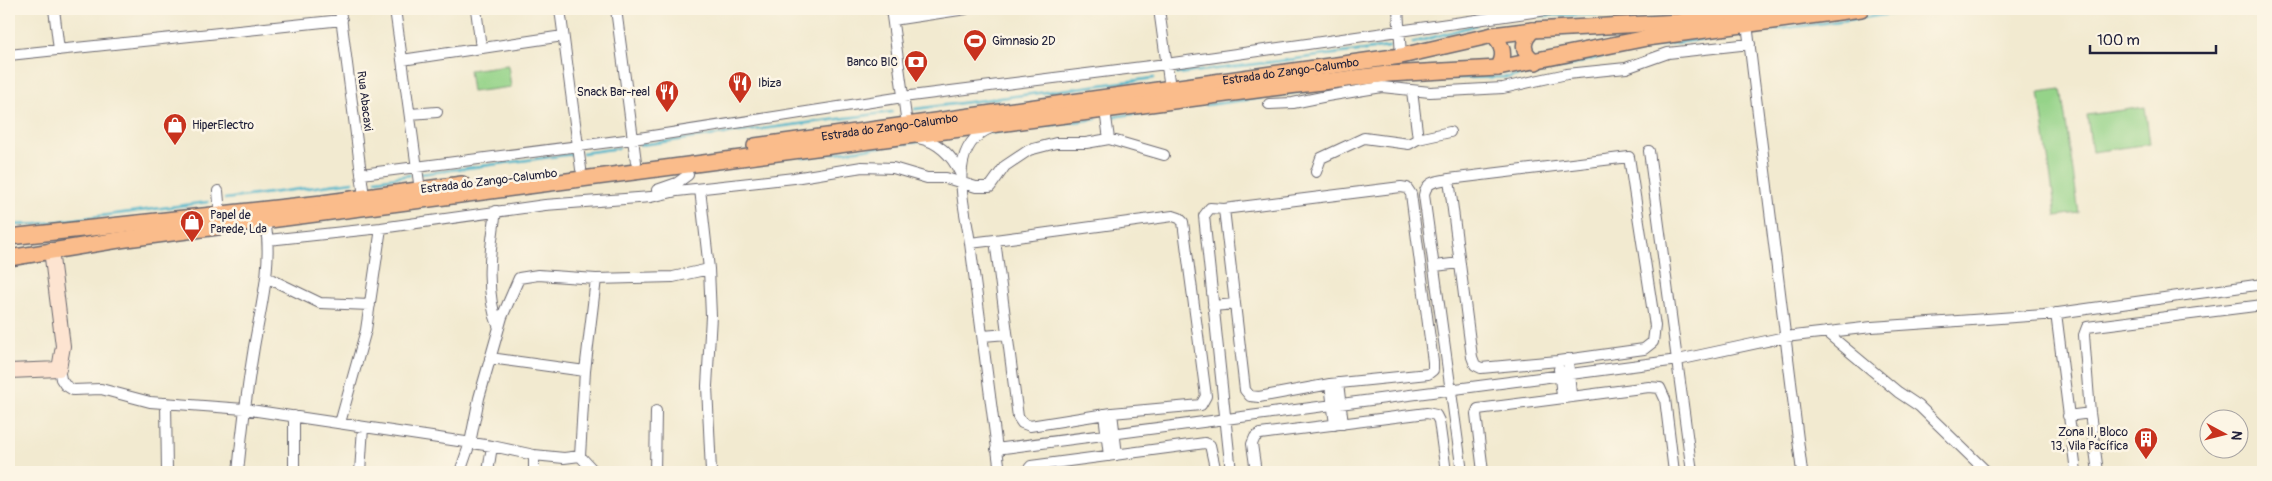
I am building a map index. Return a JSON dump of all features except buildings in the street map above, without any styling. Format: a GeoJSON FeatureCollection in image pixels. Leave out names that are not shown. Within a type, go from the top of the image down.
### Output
{"type":"FeatureCollection","features":[{"type":"Feature","properties":{"kind":"main road","name":"Estrada do Zango-Calumbo"},"geometry":{"type":"LineString","coordinates":[[9,258],[51,250],[266,229],[688,170],[908,130],[1170,88],[1401,56],[1494,35],[1533,30],[1643,25],[1729,11],[1769,9]]}},
{"type":"Feature","properties":{"kind":"main road","name":"Estrada do Zango-Calumbo"},"geometry":{"type":"LineString","coordinates":[[9,237],[78,231],[364,197],[908,130],[1106,115],[1403,72],[1498,68],[1536,62],[1647,38],[1748,33],[1861,9]]}},
{"type":"Feature","properties":{"kind":"main road"},"geometry":{"type":"LineString","coordinates":[[1533,30],[1527,35],[1523,48],[1526,54],[1536,62]]}},
{"type":"Feature","properties":{"kind":"main road"},"geometry":{"type":"LineString","coordinates":[[1494,35],[1501,43],[1503,52],[1502,61],[1498,68]]}},
{"type":"Feature","properties":{"kind":"street"},"geometry":{"type":"LineString","coordinates":[[54,9],[59,50]]}},
{"type":"Feature","properties":{"kind":"street","name":"Rua Abacaxi"},"geometry":{"type":"LineString","coordinates":[[340,9],[364,197]]}},
{"type":"Feature","properties":{"kind":"street"},"geometry":{"type":"LineString","coordinates":[[395,9],[420,190]]}},
{"type":"Feature","properties":{"kind":"street"},"geometry":{"type":"LineString","coordinates":[[476,9],[481,48]]}},
{"type":"Feature","properties":{"kind":"street"},"geometry":{"type":"LineString","coordinates":[[560,9],[581,169]]}},
{"type":"Feature","properties":{"kind":"street"},"geometry":{"type":"LineString","coordinates":[[616,9],[636,162]]}},
{"type":"Feature","properties":{"kind":"street"},"geometry":{"type":"LineString","coordinates":[[961,179],[955,162],[941,148],[908,130],[892,14],[966,9]]}},
{"type":"Feature","properties":{"kind":"street"},"geometry":{"type":"LineString","coordinates":[[1159,9],[1170,88]]}},
{"type":"Feature","properties":{"kind":"street"},"geometry":{"type":"LineString","coordinates":[[1398,9],[1401,56]]}},
{"type":"Feature","properties":{"kind":"street"},"geometry":{"type":"LineString","coordinates":[[362,174],[633,139],[903,97],[1166,64],[1554,9]]}},
{"type":"Feature","properties":{"kind":"street"},"geometry":{"type":"LineString","coordinates":[[9,56],[342,20]]}},
{"type":"Feature","properties":{"kind":"street"},"geometry":{"type":"LineString","coordinates":[[1269,104],[1293,104],[1327,96],[1382,88],[1412,91],[1503,88],[1568,74],[1626,68],[1668,53],[1748,33],[1802,472]]}},
{"type":"Feature","properties":{"kind":"street"},"geometry":{"type":"LineString","coordinates":[[402,60],[563,36]]}},
{"type":"Feature","properties":{"kind":"street"},"geometry":{"type":"LineString","coordinates":[[1412,91],[1418,139]]}},
{"type":"Feature","properties":{"kind":"street"},"geometry":{"type":"LineString","coordinates":[[410,114],[437,112]]}},
{"type":"Feature","properties":{"kind":"street"},"geometry":{"type":"LineString","coordinates":[[1106,115],[1109,139]]}},
{"type":"Feature","properties":{"kind":"street"},"geometry":{"type":"LineString","coordinates":[[1000,124],[983,131],[969,145],[962,161],[961,179],[1000,472]]}},
{"type":"Feature","properties":{"kind":"street"},"geometry":{"type":"LineString","coordinates":[[1316,172],[1321,158],[1364,138],[1409,144],[1418,139],[1450,132]]}},
{"type":"Feature","properties":{"kind":"street"},"geometry":{"type":"LineString","coordinates":[[238,472],[244,409],[266,277],[266,229],[381,228],[584,201],[651,197],[676,191],[794,178],[862,167],[893,168],[927,178],[961,179],[976,187],[990,187],[1005,166],[1029,150],[1056,143],[1086,143],[1109,139],[1164,155]]}},
{"type":"Feature","properties":{"kind":"street"},"geometry":{"type":"LineString","coordinates":[[1649,151],[1692,472]]}},
{"type":"Feature","properties":{"kind":"street"},"geometry":{"type":"LineString","coordinates":[[1449,179],[1472,357],[1475,365],[1481,368],[1563,360],[1644,349],[1653,342],[1655,326],[1629,157],[1449,179],[1430,182],[1425,188],[1424,194],[1462,472]]}},
{"type":"Feature","properties":{"kind":"street"},"geometry":{"type":"LineString","coordinates":[[688,170],[701,189],[708,269],[711,316],[707,386],[711,472]]}},
{"type":"Feature","properties":{"kind":"street"},"geometry":{"type":"LineString","coordinates":[[676,191],[684,184],[688,170]]}},
{"type":"Feature","properties":{"kind":"street"},"geometry":{"type":"LineString","coordinates":[[632,198],[677,183],[688,170]]}},
{"type":"Feature","properties":{"kind":"street"},"geometry":{"type":"LineString","coordinates":[[1224,209],[1245,390],[1250,396],[1259,397],[1334,384],[1428,374],[1433,370],[1411,194],[1407,188],[1401,187],[1224,209],[1210,208],[1204,216],[1224,420],[1231,472]]}},
{"type":"Feature","properties":{"kind":"street"},"geometry":{"type":"LineString","coordinates":[[218,191],[220,214]]}},
{"type":"Feature","properties":{"kind":"street"},"geometry":{"type":"LineString","coordinates":[[496,212],[492,237],[490,290],[494,314],[499,328]]}},
{"type":"Feature","properties":{"kind":"street"},"geometry":{"type":"LineString","coordinates":[[970,243],[1173,216],[1179,218],[1183,222],[1204,401],[1201,405],[1108,413],[1030,426],[1022,424],[1018,416],[995,240]]}},
{"type":"Feature","properties":{"kind":"street"},"geometry":{"type":"LineString","coordinates":[[340,423],[366,330],[381,228]]}},
{"type":"Feature","properties":{"kind":"street"},"geometry":{"type":"LineString","coordinates":[[51,250],[63,346],[59,369],[61,379],[65,385],[73,390],[101,389],[140,400],[244,409],[294,416],[492,446],[534,455],[564,458],[580,456]]}},
{"type":"Feature","properties":{"kind":"street"},"geometry":{"type":"LineString","coordinates":[[1435,266],[1460,263]]}},
{"type":"Feature","properties":{"kind":"street"},"geometry":{"type":"LineString","coordinates":[[460,472],[470,443],[479,398],[499,328],[519,278],[538,275],[596,279],[673,277],[708,269]]}},
{"type":"Feature","properties":{"kind":"street"},"geometry":{"type":"LineString","coordinates":[[266,277],[320,302],[370,305]]}},
{"type":"Feature","properties":{"kind":"street"},"geometry":{"type":"LineString","coordinates":[[592,472],[592,469],[580,456],[585,371],[596,279]]}},
{"type":"Feature","properties":{"kind":"street"},"geometry":{"type":"LineString","coordinates":[[996,449],[1678,360],[1785,337],[2056,313],[2263,284]]}},
{"type":"Feature","properties":{"kind":"street"},"geometry":{"type":"LineString","coordinates":[[1214,306],[1235,304]]}},
{"type":"Feature","properties":{"kind":"street"},"geometry":{"type":"LineString","coordinates":[[2098,472],[2090,413],[2084,335],[2087,327],[2263,305]]}},
{"type":"Feature","properties":{"kind":"street"},"geometry":{"type":"LineString","coordinates":[[2056,313],[2076,472]]}},
{"type":"Feature","properties":{"kind":"street"},"geometry":{"type":"LineString","coordinates":[[1826,332],[1898,392],[1919,406],[1987,472]]}},
{"type":"Feature","properties":{"kind":"street"},"geometry":{"type":"LineString","coordinates":[[983,336],[1007,334]]}},
{"type":"Feature","properties":{"kind":"street"},"geometry":{"type":"LineString","coordinates":[[490,358],[585,371]]}},
{"type":"Feature","properties":{"kind":"street"},"geometry":{"type":"LineString","coordinates":[[1563,360],[1566,396]]}},
{"type":"Feature","properties":{"kind":"street"},"geometry":{"type":"LineString","coordinates":[[9,371],[59,369]]}},
{"type":"Feature","properties":{"kind":"street"},"geometry":{"type":"LineString","coordinates":[[1334,384],[1339,425]]}},
{"type":"Feature","properties":{"kind":"street"},"geometry":{"type":"LineString","coordinates":[[1483,472],[1476,414],[1478,409],[1566,396],[1650,387],[1660,388],[1665,399],[1674,472]]}},
{"type":"Feature","properties":{"kind":"street"},"geometry":{"type":"LineString","coordinates":[[166,403],[168,472]]}},
{"type":"Feature","properties":{"kind":"street"},"geometry":{"type":"LineString","coordinates":[[655,472],[656,411]]}},
{"type":"Feature","properties":{"kind":"street"},"geometry":{"type":"LineString","coordinates":[[1108,413],[1113,455]]}},
{"type":"Feature","properties":{"kind":"street"},"geometry":{"type":"LineString","coordinates":[[1256,472],[1252,444],[1254,437],[1260,434],[1427,413],[1436,415],[1439,421],[1446,472]]}},
{"type":"Feature","properties":{"kind":"street"},"geometry":{"type":"LineString","coordinates":[[2068,416],[2090,413]]}},
{"type":"Feature","properties":{"kind":"street"},"geometry":{"type":"LineString","coordinates":[[294,416],[294,472]]}},
{"type":"Feature","properties":{"kind":"street"},"geometry":{"type":"LineString","coordinates":[[360,472],[363,427]]}},
{"type":"Feature","properties":{"kind":"street"},"geometry":{"type":"LineString","coordinates":[[1026,472],[1031,466],[1205,443],[1210,445],[1213,451],[1216,472]]}},
{"type":"Feature","properties":{"kind":"street"},"geometry":{"type":"LineString","coordinates":[[488,472],[492,446]]}},
{"type":"Feature","properties":{"kind":"street"},"geometry":{"type":"LineString","coordinates":[[534,455],[534,472]]}},
{"type":"Feature","properties":{"kind":"green space"},"geometry":{"type":"Polygon","coordinates":[[[508,65],[511,87],[472,92],[469,70],[508,65]]]}},
{"type":"Feature","properties":{"kind":"green space"},"geometry":{"type":"Polygon","coordinates":[[[2061,89],[2079,213],[2056,216],[2039,92],[2061,89]]]}},
{"type":"Feature","properties":{"kind":"green space"},"geometry":{"type":"Polygon","coordinates":[[[2145,107],[2150,144],[2092,152],[2087,115],[2145,107]]]}},
{"type":"Feature","properties":{"kind":"waterway"},"geometry":{"type":"LineString","coordinates":[[1539,16],[1635,14],[1677,9]]}},
{"type":"Feature","properties":{"kind":"waterway"},"geometry":{"type":"LineString","coordinates":[[1756,32],[1929,9]]}},
{"type":"Feature","properties":{"kind":"waterway"},"geometry":{"type":"LineString","coordinates":[[1413,43],[1476,25]]}},
{"type":"Feature","properties":{"kind":"waterway"},"geometry":{"type":"LineString","coordinates":[[1448,78],[1510,77],[1568,66],[1624,50],[1740,34]]}},
{"type":"Feature","properties":{"kind":"waterway"},"geometry":{"type":"LineString","coordinates":[[1177,74],[1389,47]]}},
{"type":"Feature","properties":{"kind":"waterway"},"geometry":{"type":"LineString","coordinates":[[915,109],[1154,78]]}},
{"type":"Feature","properties":{"kind":"waterway"},"geometry":{"type":"LineString","coordinates":[[1275,95],[1306,91]]}},
{"type":"Feature","properties":{"kind":"waterway"},"geometry":{"type":"LineString","coordinates":[[1206,105],[1261,98]]}},
{"type":"Feature","properties":{"kind":"waterway"},"geometry":{"type":"LineString","coordinates":[[1112,117],[1192,106]]}},
{"type":"Feature","properties":{"kind":"waterway"},"geometry":{"type":"LineString","coordinates":[[640,145],[892,112]]}},
{"type":"Feature","properties":{"kind":"waterway"},"geometry":{"type":"LineString","coordinates":[[991,133],[1096,119]]}},
{"type":"Feature","properties":{"kind":"waterway"},"geometry":{"type":"LineString","coordinates":[[803,157],[919,142]]}},
{"type":"Feature","properties":{"kind":"waterway"},"geometry":{"type":"LineString","coordinates":[[583,153],[619,148]]}},
{"type":"Feature","properties":{"kind":"waterway"},"geometry":{"type":"LineString","coordinates":[[421,174],[573,154]]}},
{"type":"Feature","properties":{"kind":"waterway"},"geometry":{"type":"LineString","coordinates":[[376,180],[410,175]]}},
{"type":"Feature","properties":{"kind":"waterway"},"geometry":{"type":"LineString","coordinates":[[225,199],[353,182]]}},
{"type":"Feature","properties":{"kind":"waterway"},"geometry":{"type":"LineString","coordinates":[[9,225],[38,224],[208,202]]}},
{"type":"Feature","properties":{"kind":"waterway"},"geometry":{"type":"LineString","coordinates":[[9,266],[17,264]]}},
{"type":"Feature","properties":{"kind":"place","name":"Gimnasio 2D"},"geometry":{"type":"Point","coordinates":[975,62]}},
{"type":"Feature","properties":{"kind":"place","name":"Banco BIC"},"geometry":{"type":"Point","coordinates":[916,83]}},
{"type":"Feature","properties":{"kind":"place","name":"Ibiza"},"geometry":{"type":"Point","coordinates":[740,104]}},
{"type":"Feature","properties":{"kind":"place","name":"Snack Bar-real"},"geometry":{"type":"Point","coordinates":[667,113]}},
{"type":"Feature","properties":{"kind":"place","name":"HiperElectro"},"geometry":{"type":"Point","coordinates":[175,146]}},
{"type":"Feature","properties":{"kind":"place","name":"Papel de Parede, Lda"},"geometry":{"type":"Point","coordinates":[192,243]}},
{"type":"Feature","properties":{"kind":"place","name":"Zona II, Bloco 13, Vila Pacífica"},"geometry":{"type":"Point","coordinates":[2146,460]}}]}
